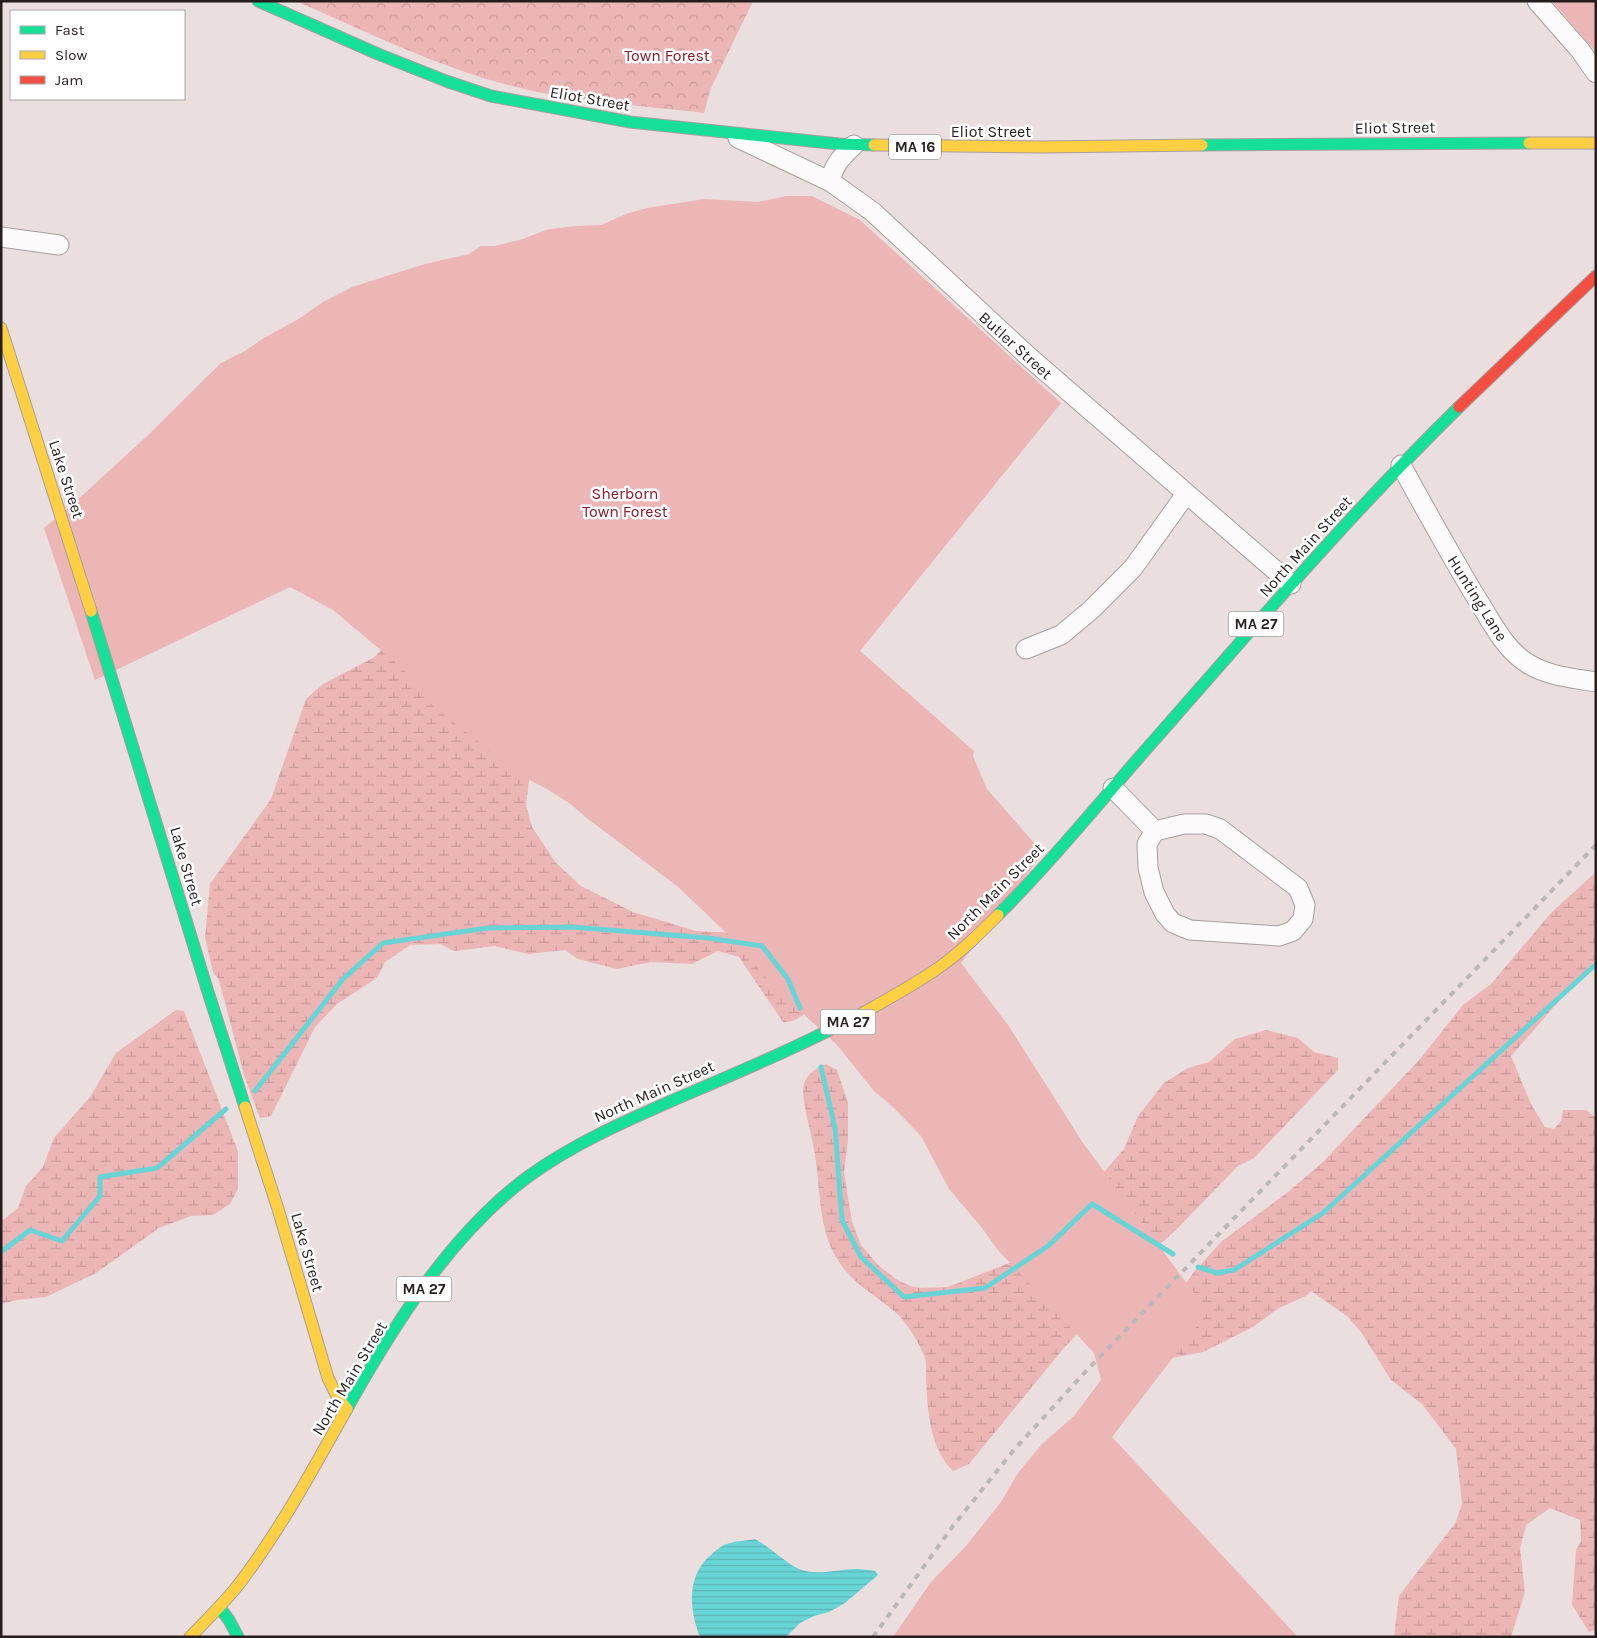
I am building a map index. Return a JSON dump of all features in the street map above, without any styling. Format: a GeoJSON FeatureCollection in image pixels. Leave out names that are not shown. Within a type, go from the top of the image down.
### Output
{"type":"FeatureCollection","features":[{"type":"Feature","properties":{"kind":"main road","name":"Eliot Street"},"geometry":{"type":"LineString","coordinates":[[258,1],[378,54],[446,81],[491,96],[630,122],[854,144],[910,147],[1596,143]]}},
{"type":"Feature","properties":{"kind":"main road","name":"North Main Street"},"geometry":{"type":"LineString","coordinates":[[190,1637],[235,1591],[260,1556],[293,1506],[384,1348],[466,1234],[503,1196],[543,1166],[573,1147],[615,1126],[768,1060],[838,1027],[925,978],[952,957],[1002,911],[1113,788],[1291,584],[1401,466],[1596,276]]}},
{"type":"Feature","properties":{"kind":"main road","name":"Lake Street"},"geometry":{"type":"LineString","coordinates":[[1,328],[104,650],[208,992],[278,1208],[328,1378],[338,1398],[347,1410]]}},
{"type":"Feature","properties":{"kind":"main road"},"geometry":{"type":"LineString","coordinates":[[220,1608],[238,1637]]}},
{"type":"Feature","properties":{"kind":"street"},"geometry":{"type":"LineString","coordinates":[[1537,1],[1580,50],[1596,73]]}},
{"type":"Feature","properties":{"kind":"street","name":"Butler Street"},"geometry":{"type":"LineString","coordinates":[[725,132],[831,182],[873,212],[1029,357],[1291,584]]}},
{"type":"Feature","properties":{"kind":"street"},"geometry":{"type":"LineString","coordinates":[[831,182],[832,173],[837,163],[854,144]]}},
{"type":"Feature","properties":{"kind":"street"},"geometry":{"type":"LineString","coordinates":[[1,237],[59,245]]}},
{"type":"Feature","properties":{"kind":"street","name":"Hunting Lane"},"geometry":{"type":"LineString","coordinates":[[1401,466],[1451,555],[1509,647],[1526,663],[1548,674],[1596,682]]}},
{"type":"Feature","properties":{"kind":"street"},"geometry":{"type":"LineString","coordinates":[[1026,649],[1061,635],[1091,610],[1133,568],[1186,494]]}},
{"type":"Feature","properties":{"kind":"street"},"geometry":{"type":"LineString","coordinates":[[1113,788],[1155,831]]}},
{"type":"Feature","properties":{"kind":"street"},"geometry":{"type":"LineString","coordinates":[[1184,824],[1206,824],[1220,829],[1298,888],[1305,906],[1303,919],[1293,931],[1279,936],[1190,930],[1173,922],[1165,914],[1158,900],[1148,868],[1148,844],[1155,831],[1184,824]]}},
{"type":"Feature","properties":{"kind":"green space","name":"Town Forest"},"geometry":{"type":"Polygon","coordinates":[[[296,1],[753,1],[711,88],[704,113],[559,96],[512,86],[429,59],[296,1]]]}},
{"type":"Feature","properties":{"kind":"green space"},"geometry":{"type":"Polygon","coordinates":[[[1552,1],[1596,1],[1596,52],[1552,1]]]}},
{"type":"Feature","properties":{"kind":"green space","name":"Sherborn Town Forest"},"geometry":{"type":"Polygon","coordinates":[[[786,196],[812,196],[860,220],[1061,403],[860,651],[974,751],[973,756],[987,789],[1043,853],[961,963],[1008,1025],[1083,1143],[1208,1312],[1112,1437],[1298,1637],[893,1637],[931,1582],[966,1546],[1001,1502],[1018,1473],[1042,1444],[1074,1416],[1101,1380],[1094,1353],[997,1249],[949,1189],[921,1136],[893,1107],[874,1091],[837,1045],[770,983],[737,943],[677,886],[569,803],[514,772],[497,756],[433,706],[402,668],[333,610],[290,587],[95,680],[44,528],[147,436],[221,363],[245,351],[323,302],[352,287],[425,264],[469,254],[481,246],[495,246],[523,239],[549,229],[601,225],[626,214],[647,208],[705,199],[758,202],[786,196]]]}},
{"type":"Feature","properties":{"kind":"green space"},"geometry":{"type":"Polygon","coordinates":[[[444,592],[531,764],[526,805],[532,827],[556,863],[581,886],[633,912],[696,931],[777,935],[814,1007],[795,1020],[783,1022],[739,957],[718,951],[692,964],[651,962],[617,969],[578,959],[565,950],[528,954],[495,946],[454,951],[440,944],[410,945],[385,962],[377,978],[337,1004],[315,1027],[271,1116],[260,1118],[244,1075],[219,980],[213,972],[205,938],[210,884],[271,799],[306,699],[323,684],[373,658],[444,592]]]}},
{"type":"Feature","properties":{"kind":"green space"},"geometry":{"type":"Polygon","coordinates":[[[1596,872],[1596,959],[1511,1056],[1531,1104],[1545,1127],[1554,1129],[1561,1121],[1563,1110],[1586,1110],[1596,1118],[1596,1629],[1589,1632],[1572,1605],[1576,1550],[1581,1541],[1580,1520],[1550,1508],[1526,1525],[1520,1548],[1525,1592],[1511,1637],[1394,1637],[1399,1596],[1456,1522],[1462,1503],[1456,1449],[1422,1404],[1391,1380],[1361,1332],[1347,1316],[1311,1291],[1306,1296],[1279,1308],[1253,1327],[1203,1352],[1166,1359],[1182,1289],[1194,1272],[1222,1241],[1288,1192],[1323,1162],[1420,1059],[1463,1005],[1491,984],[1551,913],[1596,872]]]}},
{"type":"Feature","properties":{"kind":"green space"},"geometry":{"type":"Polygon","coordinates":[[[176,1010],[184,1011],[238,1151],[238,1189],[230,1204],[213,1215],[191,1216],[159,1228],[96,1273],[46,1297],[1,1304],[1,1220],[18,1208],[26,1186],[43,1167],[54,1138],[90,1097],[116,1053],[176,1010]]]}},
{"type":"Feature","properties":{"kind":"green space"},"geometry":{"type":"Polygon","coordinates":[[[1266,1030],[1298,1038],[1314,1052],[1338,1058],[1338,1070],[1254,1158],[1238,1166],[1176,1230],[1143,1259],[1108,1301],[1063,1349],[969,1464],[953,1471],[945,1462],[934,1439],[926,1387],[926,1361],[918,1343],[899,1316],[847,1272],[836,1257],[828,1239],[823,1221],[815,1155],[805,1108],[803,1090],[807,1077],[816,1069],[826,1064],[837,1070],[848,1103],[848,1141],[844,1172],[852,1222],[861,1245],[879,1266],[896,1279],[910,1286],[921,1288],[948,1287],[1017,1260],[1104,1172],[1124,1149],[1138,1116],[1164,1083],[1188,1068],[1209,1062],[1235,1039],[1266,1030]]]}},
{"type":"Feature","properties":{"kind":"water"},"geometry":{"type":"Polygon","coordinates":[[[755,1539],[792,1565],[804,1571],[819,1572],[861,1569],[875,1571],[878,1575],[845,1603],[829,1612],[814,1616],[800,1623],[786,1637],[700,1637],[692,1604],[694,1582],[698,1572],[704,1562],[722,1546],[755,1539]]]}},
{"type":"Feature","properties":{"kind":"waterway"},"geometry":{"type":"LineString","coordinates":[[255,1091],[343,979],[383,943],[488,928],[572,927],[708,938],[762,946],[788,979],[800,1008]]}},
{"type":"Feature","properties":{"kind":"waterway"},"geometry":{"type":"LineString","coordinates":[[1198,1267],[1217,1273],[1234,1270],[1323,1213],[1596,964]]}},
{"type":"Feature","properties":{"kind":"waterway"},"geometry":{"type":"LineString","coordinates":[[821,1067],[835,1128],[842,1220],[861,1257],[904,1297],[985,1288],[1048,1246],[1092,1204],[1173,1254]]}},
{"type":"Feature","properties":{"kind":"waterway"},"geometry":{"type":"LineString","coordinates":[[1,1252],[30,1230],[62,1241],[100,1196],[100,1177],[157,1168],[226,1109]]}},
{"type":"Feature","properties":{"kind":"railway"},"geometry":{"type":"LineString","coordinates":[[873,1637],[953,1526],[1013,1451],[1087,1370],[1596,845]]}},
{"type":"Feature","properties":{"kind":"traffic: fast"},"geometry":{"type":"LineString","coordinates":[[258,1],[378,54],[446,81],[491,96],[630,122],[839,144],[874,145]]}},
{"type":"Feature","properties":{"kind":"traffic: fast"},"geometry":{"type":"LineString","coordinates":[[1202,145],[1529,143]]}},
{"type":"Feature","properties":{"kind":"traffic: fast"},"geometry":{"type":"LineString","coordinates":[[998,915],[1054,856],[1258,621],[1377,491],[1459,407]]}},
{"type":"Feature","properties":{"kind":"traffic: fast"},"geometry":{"type":"LineString","coordinates":[[91,611],[245,1107]]}},
{"type":"Feature","properties":{"kind":"traffic: fast"},"geometry":{"type":"LineString","coordinates":[[345,1412],[382,1348],[425,1284],[448,1254],[500,1199],[529,1176],[562,1154],[615,1126],[742,1071],[861,1014]]}},
{"type":"Feature","properties":{"kind":"traffic: fast"},"geometry":{"type":"LineString","coordinates":[[220,1608],[238,1637]]}},
{"type":"Feature","properties":{"kind":"traffic: slow"},"geometry":{"type":"LineString","coordinates":[[1529,143],[1596,143]]}},
{"type":"Feature","properties":{"kind":"traffic: slow"},"geometry":{"type":"LineString","coordinates":[[874,145],[1042,147],[1202,145]]}},
{"type":"Feature","properties":{"kind":"traffic: slow"},"geometry":{"type":"LineString","coordinates":[[1,328],[91,611]]}},
{"type":"Feature","properties":{"kind":"traffic: slow"},"geometry":{"type":"LineString","coordinates":[[861,1014],[941,966],[964,948],[998,915]]}},
{"type":"Feature","properties":{"kind":"traffic: slow"},"geometry":{"type":"LineString","coordinates":[[245,1107],[278,1209],[328,1378],[338,1398],[347,1409]]}},
{"type":"Feature","properties":{"kind":"traffic: slow"},"geometry":{"type":"LineString","coordinates":[[190,1637],[227,1598],[254,1564],[295,1500],[345,1412]]}},
{"type":"Feature","properties":{"kind":"traffic: jam"},"geometry":{"type":"LineString","coordinates":[[1459,407],[1596,276]]}}]}
